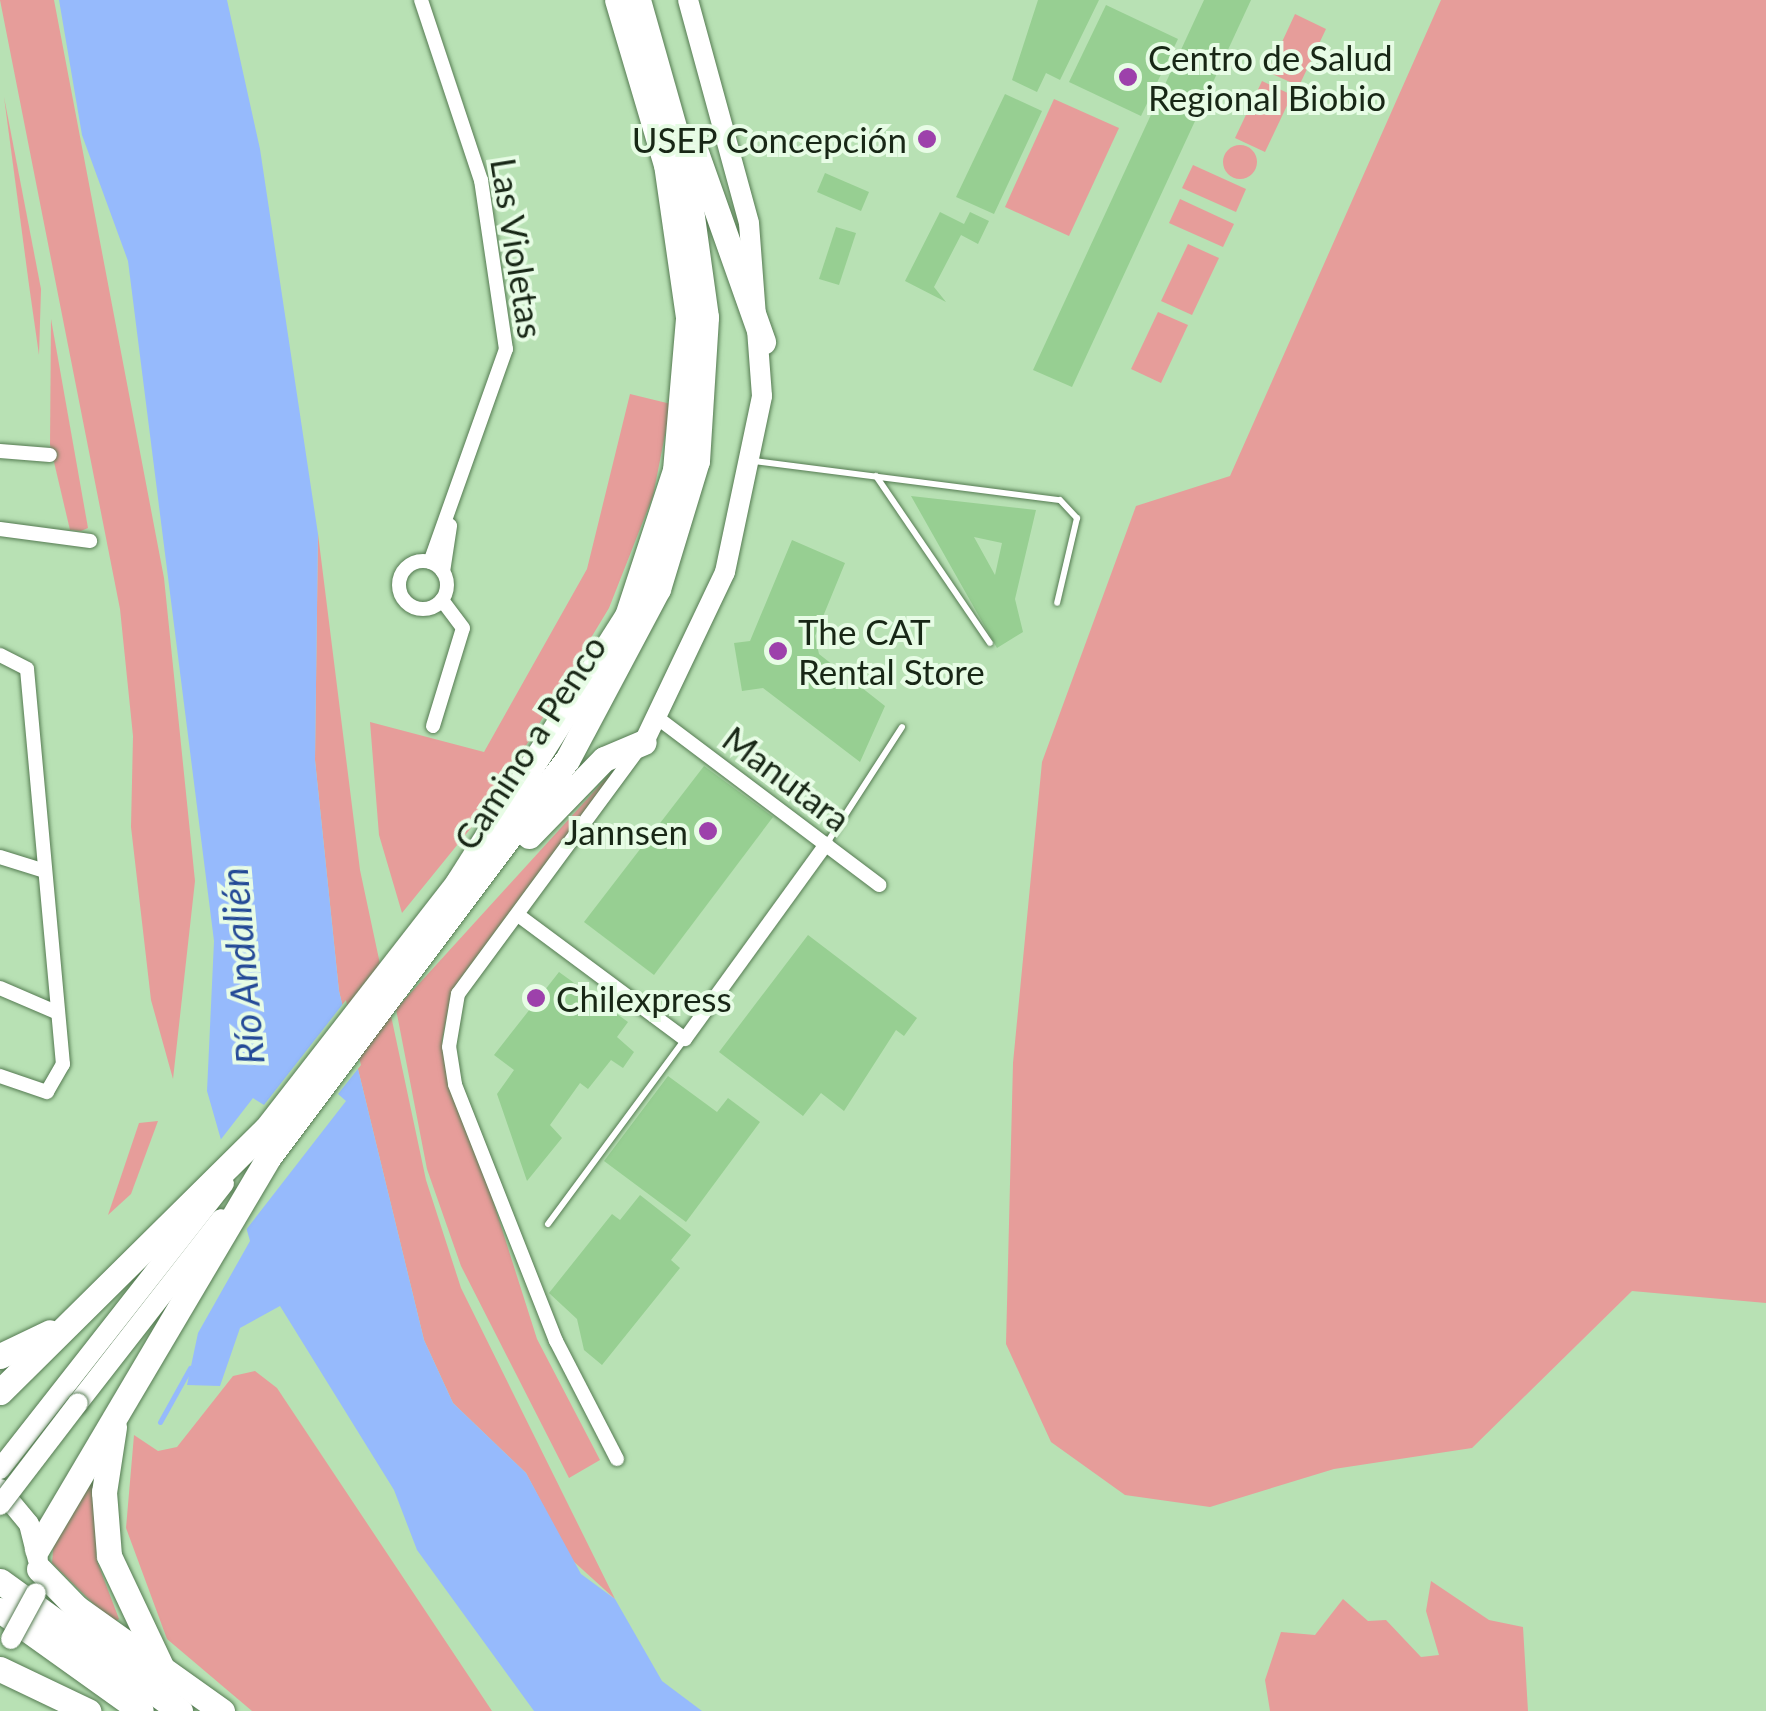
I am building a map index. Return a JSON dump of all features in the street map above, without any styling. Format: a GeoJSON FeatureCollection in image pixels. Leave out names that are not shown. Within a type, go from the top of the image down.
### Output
{"type":"FeatureCollection","features":[{"type":"Feature","properties":{"kind":"highway","name":"Camino a Penco"},"geometry":{"type":"LineString","coordinates":[[171,1266],[268,1158],[427,938],[610,650],[675,470],[688,358],[680,241],[616,0]]}},
{"type":"Feature","properties":{"kind":"highway","name":"Camino a Penco"},"geometry":{"type":"LineString","coordinates":[[171,1266],[266,1129],[427,938],[470,898],[619,674],[689,497],[706,317],[692,203],[638,0]]}},
{"type":"Feature","properties":{"kind":"highway"},"geometry":{"type":"LineString","coordinates":[[659,68],[763,342]]}},
{"type":"Feature","properties":{"kind":"highway"},"geometry":{"type":"LineString","coordinates":[[470,898],[604,759],[644,742]]}},
{"type":"Feature","properties":{"kind":"highway"},"geometry":{"type":"LineString","coordinates":[[0,1356],[171,1266]]}},
{"type":"Feature","properties":{"kind":"highway"},"geometry":{"type":"LineString","coordinates":[[171,1266],[120,1406],[37,1570],[77,1608],[222,1711]]}},
{"type":"Feature","properties":{"kind":"highway"},"geometry":{"type":"LineString","coordinates":[[0,1392],[80,1313]]}},
{"type":"Feature","properties":{"kind":"highway"},"geometry":{"type":"LineString","coordinates":[[120,1406],[104,1492],[109,1556],[162,1668]]}},
{"type":"Feature","properties":{"kind":"highway"},"geometry":{"type":"LineString","coordinates":[[0,1580],[180,1711]]}},
{"type":"Feature","properties":{"kind":"highway"},"geometry":{"type":"LineString","coordinates":[[0,1610],[140,1711]]}},
{"type":"Feature","properties":{"kind":"highway"},"geometry":{"type":"LineString","coordinates":[[0,1670],[88,1711]]}},
{"type":"Feature","properties":{"kind":"street","name":"Las Violetas"},"geometry":{"type":"LineString","coordinates":[[420,0],[481,180],[506,331],[504,366],[452,505],[437,567]]}},
{"type":"Feature","properties":{"kind":"street"},"geometry":{"type":"LineString","coordinates":[[617,1459],[556,1341],[455,1084],[451,1027],[467,981],[658,719],[714,601],[754,461],[763,342],[749,223],[688,0]]}},
{"type":"Feature","properties":{"kind":"street"},"geometry":{"type":"LineString","coordinates":[[0,452],[50,456]]}},
{"type":"Feature","properties":{"kind":"street"},"geometry":{"type":"LineString","coordinates":[[0,528],[90,541]]}},
{"type":"Feature","properties":{"kind":"street"},"geometry":{"type":"LineString","coordinates":[[433,726],[464,628],[442,600],[437,567],[410,566],[400,589],[419,609],[442,600]]}},
{"type":"Feature","properties":{"kind":"street"},"geometry":{"type":"LineString","coordinates":[[0,655],[24,661],[62,1072],[52,1090],[0,1076]]}},
{"type":"Feature","properties":{"kind":"street","name":"Manutara"},"geometry":{"type":"LineString","coordinates":[[658,719],[879,884]]}},
{"type":"Feature","properties":{"kind":"street"},"geometry":{"type":"LineString","coordinates":[[518,915],[684,1039],[826,844]]}},
{"type":"Feature","properties":{"kind":"street"},"geometry":{"type":"LineString","coordinates":[[0,857],[45,872]]}},
{"type":"Feature","properties":{"kind":"street"},"geometry":{"type":"LineString","coordinates":[[0,988],[58,1013]]}},
{"type":"Feature","properties":{"kind":"street"},"geometry":{"type":"LineString","coordinates":[[0,1469],[61,1390],[171,1266]]}},
{"type":"Feature","properties":{"kind":"street"},"geometry":{"type":"LineString","coordinates":[[0,1505],[78,1403],[171,1266]]}},
{"type":"Feature","properties":{"kind":"street"},"geometry":{"type":"LineString","coordinates":[[0,1489],[37,1570],[6,1644]]}},
{"type":"Feature","properties":{"kind":"lane"},"geometry":{"type":"LineString","coordinates":[[754,461],[875,475],[1074,507],[1057,603]]}},
{"type":"Feature","properties":{"kind":"lane"},"geometry":{"type":"LineString","coordinates":[[875,475],[990,643]]}},
{"type":"Feature","properties":{"kind":"lane"},"geometry":{"type":"LineString","coordinates":[[826,844],[902,727]]}},
{"type":"Feature","properties":{"kind":"lane"},"geometry":{"type":"LineString","coordinates":[[548,1224],[684,1039]]}},
{"type":"Feature","properties":{"kind":"shaded area"},"geometry":{"type":"Polygon","coordinates":[[[0,0],[54,0],[164,578],[195,881],[173,1079],[151,1000],[131,827],[133,736],[120,609],[0,0]]]}},
{"type":"Feature","properties":{"kind":"shaded area"},"geometry":{"type":"Polygon","coordinates":[[[1441,0],[1766,0],[1766,1303],[1632,1291],[1472,1448],[1334,1469],[1210,1507],[1125,1495],[1051,1442],[1006,1344],[1013,1063],[1042,762],[1136,506],[1230,476],[1441,0]]]}},
{"type":"Feature","properties":{"kind":"shaded area"},"geometry":{"type":"Polygon","coordinates":[[[1295,14],[1326,29],[1299,86],[1268,72],[1295,14]]]}},
{"type":"Feature","properties":{"kind":"shaded area"},"geometry":{"type":"Polygon","coordinates":[[[1262,81],[1292,95],[1265,152],[1235,138],[1262,81]]]}},
{"type":"Feature","properties":{"kind":"shaded area"},"geometry":{"type":"Polygon","coordinates":[[[4,97],[41,289],[39,355],[29,285],[4,97]]]}},
{"type":"Feature","properties":{"kind":"shaded area"},"geometry":{"type":"Polygon","coordinates":[[[1054,99],[1119,128],[1069,236],[1005,207],[1054,99]]]}},
{"type":"Feature","properties":{"kind":"shaded area"},"geometry":{"type":"Polygon","coordinates":[[[1240,145],[1252,150],[1257,162],[1252,174],[1240,179],[1228,174],[1223,162],[1228,150],[1240,145]]]}},
{"type":"Feature","properties":{"kind":"shaded area"},"geometry":{"type":"Polygon","coordinates":[[[1193,165],[1246,189],[1236,212],[1182,188],[1193,165]]]}},
{"type":"Feature","properties":{"kind":"shaded area"},"geometry":{"type":"Polygon","coordinates":[[[1180,199],[1234,224],[1223,247],[1169,223],[1180,199]]]}},
{"type":"Feature","properties":{"kind":"shaded area"},"geometry":{"type":"Polygon","coordinates":[[[1188,244],[1219,258],[1192,315],[1161,301],[1188,244]]]}},
{"type":"Feature","properties":{"kind":"shaded area"},"geometry":{"type":"Polygon","coordinates":[[[1158,312],[1188,325],[1161,383],[1131,369],[1158,312]]]}},
{"type":"Feature","properties":{"kind":"shaded area"},"geometry":{"type":"Polygon","coordinates":[[[51,319],[88,528],[81,531],[70,530],[50,445],[51,319]]]}},
{"type":"Feature","properties":{"kind":"shaded area"},"geometry":{"type":"Polygon","coordinates":[[[630,394],[671,404],[653,496],[609,608],[492,802],[402,913],[379,835],[370,722],[484,752],[587,569],[630,394]]]}},
{"type":"Feature","properties":{"kind":"shaded area"},"geometry":{"type":"Polygon","coordinates":[[[318,534],[360,870],[426,1180],[461,1288],[615,1599],[572,1560],[526,1473],[453,1403],[424,1340],[339,991],[315,760],[318,534]]]}},
{"type":"Feature","properties":{"kind":"shaded area"},"geometry":{"type":"Polygon","coordinates":[[[620,763],[452,990],[442,1041],[537,1339],[600,1460],[569,1478],[461,1266],[427,1169],[396,1009],[620,763]]]}},
{"type":"Feature","properties":{"kind":"shaded area"},"geometry":{"type":"Polygon","coordinates":[[[158,1121],[131,1194],[108,1215],[139,1123],[158,1121]]]}},
{"type":"Feature","properties":{"kind":"shaded area"},"geometry":{"type":"Polygon","coordinates":[[[255,1371],[277,1388],[492,1711],[252,1711],[167,1639],[126,1528],[134,1435],[158,1451],[177,1447],[233,1376],[255,1371]]]}},
{"type":"Feature","properties":{"kind":"shaded area"},"geometry":{"type":"Polygon","coordinates":[[[93,1473],[97,1561],[119,1619],[113,1623],[52,1563],[54,1539],[93,1473]]]}},
{"type":"Feature","properties":{"kind":"shaded area"},"geometry":{"type":"Polygon","coordinates":[[[1431,1581],[1489,1620],[1523,1627],[1528,1711],[1270,1711],[1265,1680],[1281,1632],[1315,1635],[1343,1599],[1368,1621],[1386,1620],[1421,1657],[1439,1655],[1426,1611],[1431,1581]]]}},
{"type":"Feature","properties":{"kind":"water","name":"Río Andalién"},"geometry":{"type":"Polygon","coordinates":[[[59,0],[227,0],[260,149],[318,534],[315,760],[339,991],[424,1340],[453,1403],[526,1473],[581,1574],[615,1599],[662,1681],[702,1711],[534,1711],[417,1550],[394,1490],[280,1306],[240,1328],[220,1386],[187,1385],[198,1333],[250,1241],[207,1091],[214,941],[128,261],[82,135],[59,0]]]}},
{"type":"Feature","properties":{"kind":"pier"},"geometry":{"type":"Polygon","coordinates":[[[346,1000],[361,1065],[338,1094],[346,1101],[242,1235],[215,1147],[253,1098],[264,1105],[346,1000]]]}},
{"type":"Feature","properties":{"kind":"building"},"geometry":{"type":"Polygon","coordinates":[[[1038,0],[1099,0],[1060,80],[1046,73],[1037,92],[1012,80],[1038,0]]]}},
{"type":"Feature","properties":{"kind":"building"},"geometry":{"type":"Polygon","coordinates":[[[1204,0],[1251,0],[1072,387],[1033,370],[1204,0]]]}},
{"type":"Feature","properties":{"kind":"building"},"geometry":{"type":"Polygon","coordinates":[[[1106,5],[1178,39],[1141,116],[1069,82],[1106,5]]]}},
{"type":"Feature","properties":{"kind":"building"},"geometry":{"type":"Polygon","coordinates":[[[1005,94],[1042,111],[994,214],[956,197],[1005,94]]]}},
{"type":"Feature","properties":{"kind":"building"},"geometry":{"type":"Polygon","coordinates":[[[825,173],[869,192],[861,211],[817,192],[825,173]]]}},
{"type":"Feature","properties":{"kind":"building"},"geometry":{"type":"Polygon","coordinates":[[[940,212],[964,224],[970,212],[989,221],[978,244],[961,235],[934,287],[946,302],[905,281],[940,212]]]}},
{"type":"Feature","properties":{"kind":"building"},"geometry":{"type":"Polygon","coordinates":[[[836,227],[856,233],[839,285],[819,279],[836,227]]]}},
{"type":"Feature","properties":{"kind":"building"},"geometry":{"type":"Polygon","coordinates":[[[911,496],[1036,510],[1015,599],[1023,632],[997,648],[911,496]],[[974,537],[995,575],[1002,543],[974,537]]]}},
{"type":"Feature","properties":{"kind":"building","name":"The CAT Rental Store"},"geometry":{"type":"Polygon","coordinates":[[[792,540],[845,563],[815,636],[819,654],[885,706],[860,762],[763,688],[742,691],[734,643],[750,641],[792,540]]]}},
{"type":"Feature","properties":{"kind":"building"},"geometry":{"type":"Polygon","coordinates":[[[704,766],[773,817],[654,975],[584,922],[704,766]]]}},
{"type":"Feature","properties":{"kind":"building"},"geometry":{"type":"Polygon","coordinates":[[[808,935],[917,1018],[904,1036],[896,1030],[844,1111],[821,1093],[803,1116],[719,1052],[808,935]]]}},
{"type":"Feature","properties":{"kind":"building"},"geometry":{"type":"Polygon","coordinates":[[[559,972],[628,1022],[617,1037],[634,1052],[623,1068],[611,1060],[588,1089],[580,1083],[550,1125],[562,1138],[527,1181],[497,1094],[514,1070],[494,1055],[559,972]]]}},
{"type":"Feature","properties":{"kind":"building"},"geometry":{"type":"Polygon","coordinates":[[[668,1076],[717,1112],[728,1098],[760,1122],[686,1222],[604,1161],[668,1076]]]}},
{"type":"Feature","properties":{"kind":"building"},"geometry":{"type":"Polygon","coordinates":[[[640,1195],[691,1235],[671,1260],[680,1268],[602,1365],[584,1350],[577,1319],[549,1293],[612,1214],[620,1220],[640,1195]]]}},
{"type":"Feature","properties":{"kind":"waterway"},"geometry":{"type":"LineString","coordinates":[[160,1422],[190,1368]]}},
{"type":"Feature","properties":{"kind":"place","name":"Centro de Salud Regional Biobio"},"geometry":{"type":"Point","coordinates":[1128,77]}},
{"type":"Feature","properties":{"kind":"place","name":"USEP Concepción"},"geometry":{"type":"Point","coordinates":[927,139]}},
{"type":"Feature","properties":{"kind":"place","name":"The CAT Rental Store"},"geometry":{"type":"Point","coordinates":[778,651]}},
{"type":"Feature","properties":{"kind":"place","name":"Jannsen"},"geometry":{"type":"Point","coordinates":[708,831]}},
{"type":"Feature","properties":{"kind":"place","name":"Chilexpress"},"geometry":{"type":"Point","coordinates":[536,998]}}]}
